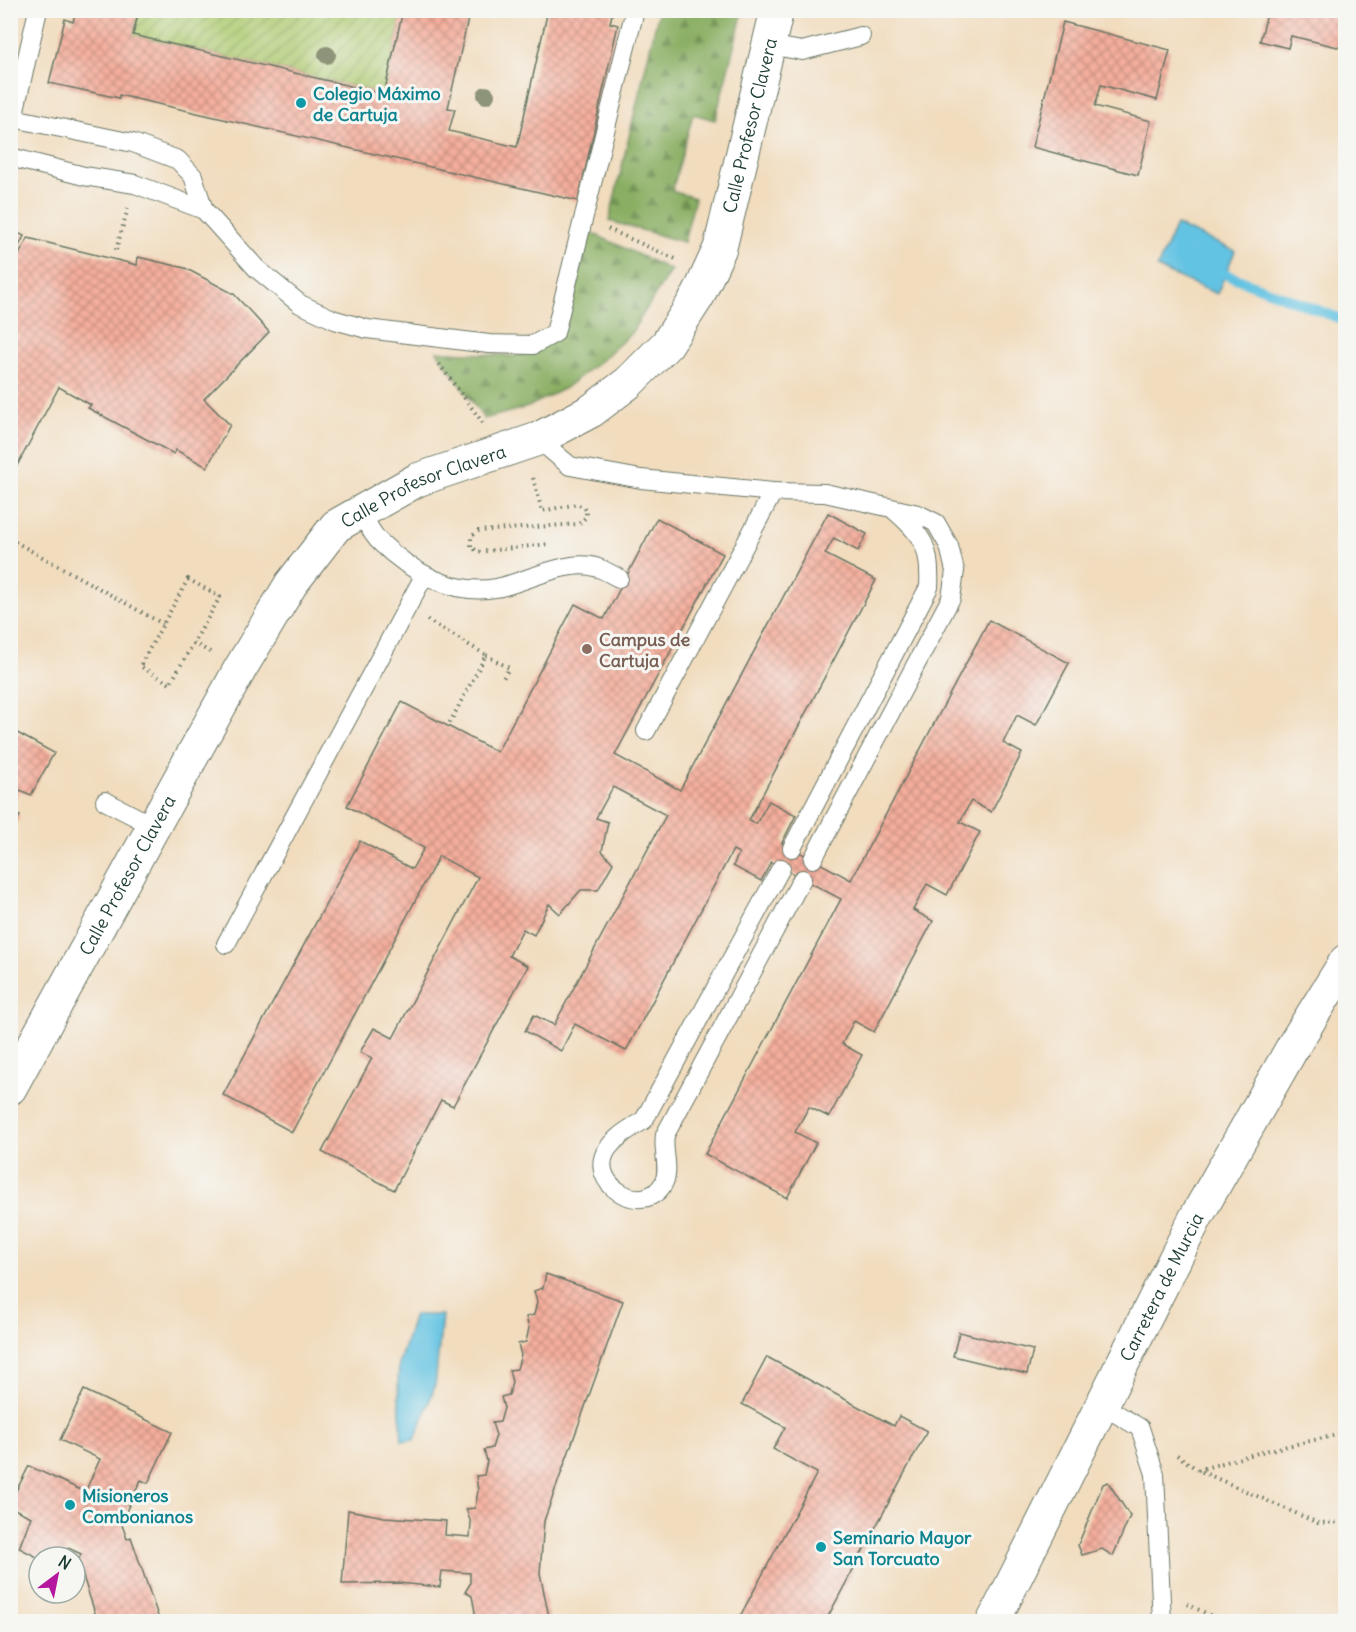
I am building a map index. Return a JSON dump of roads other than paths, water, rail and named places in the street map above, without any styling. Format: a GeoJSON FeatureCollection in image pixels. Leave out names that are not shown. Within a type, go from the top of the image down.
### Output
{"type":"FeatureCollection","features":[{"type":"Feature","properties":{"kind":"street","name":"Calle Profesor Clavera"},"geometry":{"type":"LineString","coordinates":[[12,1081],[155,827],[240,669],[291,584],[336,526],[417,480],[538,439],[591,411],[627,383],[667,344],[698,296],[720,248],[777,10]]}},
{"type":"Feature","properties":{"kind":"street","name":"Carretera de Murcia"},"geometry":{"type":"LineString","coordinates":[[993,1622],[1195,1219],[1295,1043],[1346,961]]}},
{"type":"Feature","properties":{"kind":"lane"},"geometry":{"type":"LineString","coordinates":[[38,10],[16,78],[13,118],[133,143],[178,160],[193,176],[204,210],[257,269],[300,304],[335,320],[367,329],[418,336],[489,344],[533,345],[555,333],[635,10]]}},
{"type":"Feature","properties":{"kind":"lane"},"geometry":{"type":"LineString","coordinates":[[769,45],[802,51],[861,36]]}},
{"type":"Feature","properties":{"kind":"lane"},"geometry":{"type":"LineString","coordinates":[[10,157],[84,176],[135,183],[204,210]]}},
{"type":"Feature","properties":{"kind":"lane"},"geometry":{"type":"LineString","coordinates":[[538,439],[570,466],[641,480],[774,492],[825,493],[895,511],[918,514],[936,523],[949,546],[955,571],[951,598],[813,859]]}},
{"type":"Feature","properties":{"kind":"lane"},"geometry":{"type":"LineString","coordinates":[[646,731],[774,492]]}},
{"type":"Feature","properties":{"kind":"lane"},"geometry":{"type":"LineString","coordinates":[[360,511],[379,542],[424,576],[476,591],[498,588],[565,567],[597,567],[619,579]]}},
{"type":"Feature","properties":{"kind":"lane"},"geometry":{"type":"LineString","coordinates":[[792,848],[929,587],[930,562],[926,544],[911,524],[895,511]]}},
{"type":"Feature","properties":{"kind":"lane"},"geometry":{"type":"LineString","coordinates":[[226,944],[424,576]]}},
{"type":"Feature","properties":{"kind":"lane"},"geometry":{"type":"LineString","coordinates":[[105,801],[155,827]]}},
{"type":"Feature","properties":{"kind":"lane"},"geometry":{"type":"LineString","coordinates":[[782,868],[644,1120],[621,1134],[608,1149],[602,1163],[605,1179],[619,1193],[631,1198],[650,1196],[662,1187],[667,1174],[663,1147],[665,1135],[802,879]]}},
{"type":"Feature","properties":{"kind":"lane"},"geometry":{"type":"LineString","coordinates":[[1102,1405],[1140,1428],[1155,1474],[1162,1622]]}},
{"type":"Feature","properties":{"kind":"water"},"geometry":{"type":"Polygon","coordinates":[[[1176,225],[1235,251],[1217,294],[1157,268],[1176,225]]]}},
{"type":"Feature","properties":{"kind":"water"},"geometry":{"type":"Polygon","coordinates":[[[414,1315],[442,1315],[435,1386],[415,1440],[402,1441],[398,1385],[399,1363],[414,1315]]]}},
{"type":"Feature","properties":{"kind":"waterway"},"geometry":{"type":"LineString","coordinates":[[1225,274],[1346,321]]}},
{"type":"Feature","properties":{"kind":"place","name":"Colegio Máximo de Cartuja"},"geometry":{"type":"Point","coordinates":[301,103]}},
{"type":"Feature","properties":{"kind":"place","name":"Campus de Cartuja"},"geometry":{"type":"Point","coordinates":[587,649]}},
{"type":"Feature","properties":{"kind":"place","name":"Misioneros Combonianos"},"geometry":{"type":"Point","coordinates":[70,1505]}},
{"type":"Feature","properties":{"kind":"place","name":"Seminario Mayor San Torcuato"},"geometry":{"type":"Point","coordinates":[821,1547]}}]}
